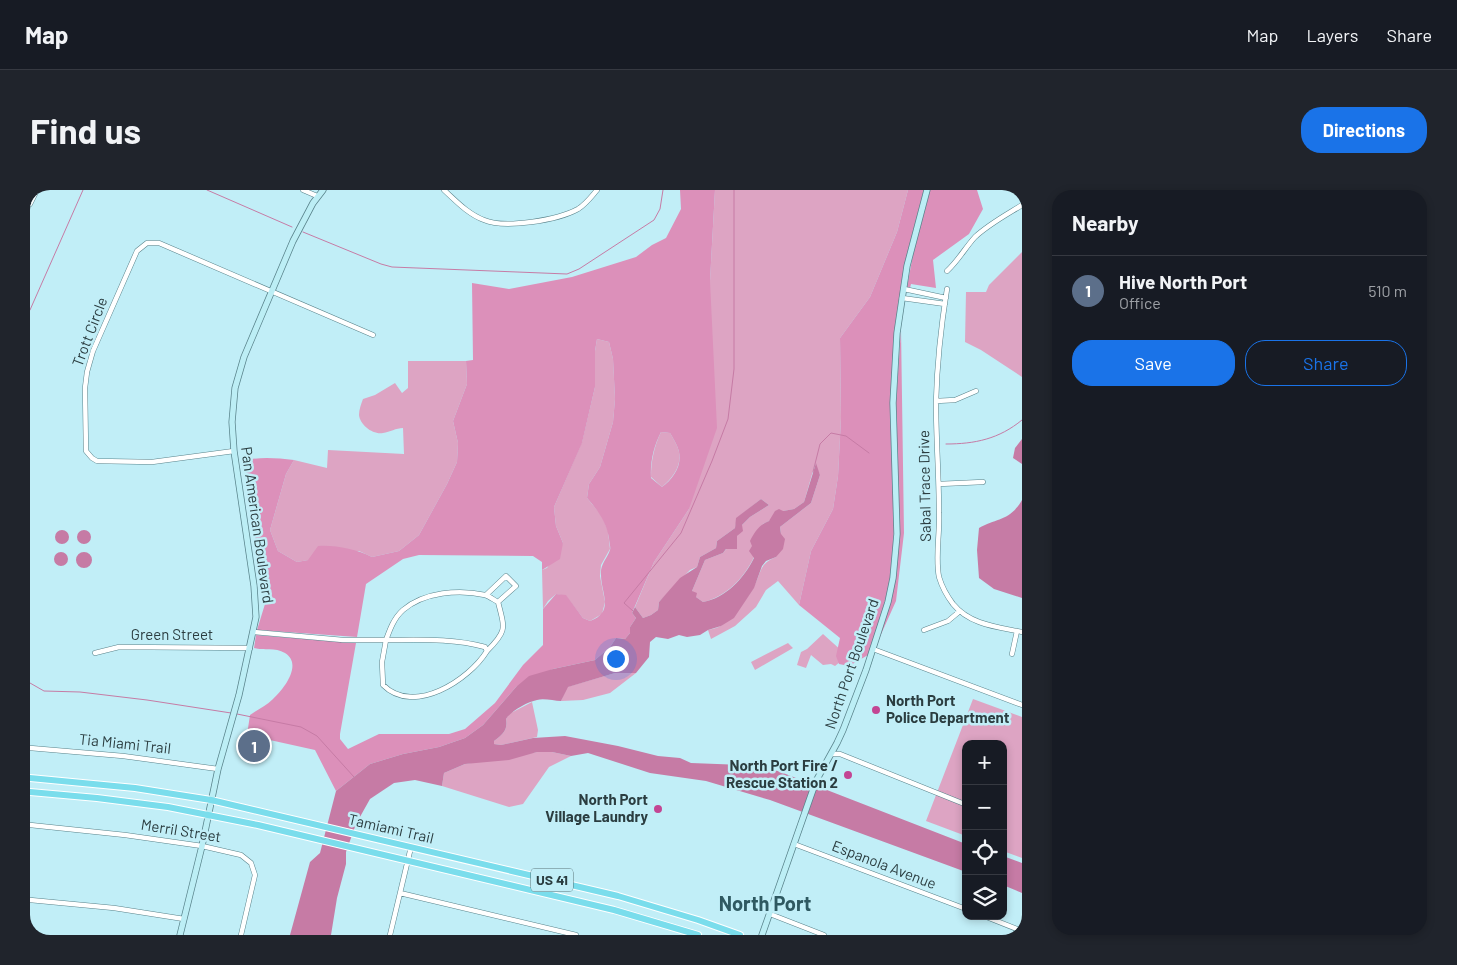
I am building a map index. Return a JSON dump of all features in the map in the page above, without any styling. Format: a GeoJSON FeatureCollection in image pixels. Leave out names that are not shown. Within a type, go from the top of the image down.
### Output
{"type":"FeatureCollection","features":[{"type":"Feature","properties":{"kind":"main road","name":"Tamiami Trail"},"geometry":{"type":"LineString","coordinates":[[30,778],[135,788],[211,800],[412,846],[637,902],[740,935]]}},
{"type":"Feature","properties":{"kind":"main road","name":"Tamiami Trail"},"geometry":{"type":"LineString","coordinates":[[30,792],[115,800],[208,814],[614,910],[698,935]]}},
{"type":"Feature","properties":{"kind":"street"},"geometry":{"type":"LineString","coordinates":[[30,204],[37,190]]}},
{"type":"Feature","properties":{"kind":"street"},"geometry":{"type":"LineString","coordinates":[[303,190],[317,196]]}},
{"type":"Feature","properties":{"kind":"street","name":"Pan American Boulevard"},"geometry":{"type":"LineString","coordinates":[[180,935],[202,846],[218,769],[250,648],[256,612],[256,598],[234,451],[232,404],[237,376],[301,225],[317,196],[323,190]]}},
{"type":"Feature","properties":{"kind":"street"},"geometry":{"type":"LineString","coordinates":[[444,190],[474,216],[491,223],[509,225],[570,212],[586,202],[597,190]]}},
{"type":"Feature","properties":{"kind":"street","name":"North Port Boulevard"},"geometry":{"type":"LineString","coordinates":[[762,935],[803,815],[816,781],[840,737],[873,649],[888,602],[895,554],[897,513],[893,404],[895,355],[908,266],[927,190]]}},
{"type":"Feature","properties":{"kind":"street"},"geometry":{"type":"LineString","coordinates":[[1018,190],[1022,195]]}},
{"type":"Feature","properties":{"kind":"street"},"geometry":{"type":"LineString","coordinates":[[947,271],[956,263],[980,233],[1021,205]]}},
{"type":"Feature","properties":{"kind":"street","name":"Trott Circle"},"geometry":{"type":"LineString","coordinates":[[234,451],[152,462],[102,462],[95,460],[88,454],[85,446],[85,388],[87,372],[93,351],[129,268],[139,248],[147,243],[159,243],[272,291]]}},
{"type":"Feature","properties":{"kind":"street"},"geometry":{"type":"LineString","coordinates":[[904,289],[946,298]]}},
{"type":"Feature","properties":{"kind":"street","name":"Sabal Trace Drive"},"geometry":{"type":"LineString","coordinates":[[947,289],[939,350],[936,401],[939,484],[938,572],[945,591],[960,611],[969,618],[984,624],[1020,632]]}},
{"type":"Feature","properties":{"kind":"street"},"geometry":{"type":"LineString","coordinates":[[272,291],[373,334]]}},
{"type":"Feature","properties":{"kind":"street"},"geometry":{"type":"LineString","coordinates":[[929,302],[930,294]]}},
{"type":"Feature","properties":{"kind":"street"},"geometry":{"type":"LineString","coordinates":[[902,298],[945,304]]}},
{"type":"Feature","properties":{"kind":"street"},"geometry":{"type":"LineString","coordinates":[[936,401],[955,400],[976,391]]}},
{"type":"Feature","properties":{"kind":"street"},"geometry":{"type":"LineString","coordinates":[[939,484],[983,482]]}},
{"type":"Feature","properties":{"kind":"street"},"geometry":{"type":"LineString","coordinates":[[486,595],[506,576],[516,586],[498,602]]}},
{"type":"Feature","properties":{"kind":"street"},"geometry":{"type":"LineString","coordinates":[[449,592],[486,595],[498,602],[504,625],[501,638],[487,651],[481,661],[457,680],[436,693],[415,698],[401,696],[390,692],[383,685],[381,678],[382,662],[386,640],[392,624],[404,610],[426,596],[449,592]]}},
{"type":"Feature","properties":{"kind":"street"},"geometry":{"type":"LineString","coordinates":[[924,630],[948,620],[960,611]]}},
{"type":"Feature","properties":{"kind":"street"},"geometry":{"type":"LineString","coordinates":[[253,632],[343,640],[443,640],[473,644],[484,647],[487,651]]}},
{"type":"Feature","properties":{"kind":"street"},"geometry":{"type":"LineString","coordinates":[[1012,654],[1020,632]]}},
{"type":"Feature","properties":{"kind":"street","name":"Green Street"},"geometry":{"type":"LineString","coordinates":[[95,654],[119,647],[250,648]]}},
{"type":"Feature","properties":{"kind":"street"},"geometry":{"type":"LineString","coordinates":[[873,649],[1022,705]]}},
{"type":"Feature","properties":{"kind":"street","name":"Tia Miami Trail"},"geometry":{"type":"LineString","coordinates":[[30,748],[131,756],[218,769]]}},
{"type":"Feature","properties":{"kind":"street"},"geometry":{"type":"LineString","coordinates":[[831,754],[840,754],[962,803]]}},
{"type":"Feature","properties":{"kind":"street","name":"Merril Street"},"geometry":{"type":"LineString","coordinates":[[30,825],[125,834],[202,846],[241,855],[254,867],[254,880],[241,935]]}},
{"type":"Feature","properties":{"kind":"street","name":"Espanola Avenue"},"geometry":{"type":"LineString","coordinates":[[794,844],[962,908]]}},
{"type":"Feature","properties":{"kind":"street"},"geometry":{"type":"LineString","coordinates":[[390,935],[412,846]]}},
{"type":"Feature","properties":{"kind":"street"},"geometry":{"type":"LineString","coordinates":[[400,892],[576,935]]}},
{"type":"Feature","properties":{"kind":"street"},"geometry":{"type":"LineString","coordinates":[[30,900],[114,908],[184,919]]}},
{"type":"Feature","properties":{"kind":"street"},"geometry":{"type":"LineString","coordinates":[[770,914],[824,935]]}},
{"type":"Feature","properties":{"kind":"street"},"geometry":{"type":"LineString","coordinates":[[994,920],[1022,931]]}},
{"type":"Feature","properties":{"kind":"shaded area"},"geometry":{"type":"Polygon","coordinates":[[[680,190],[715,190],[710,281],[717,428],[689,509],[654,562],[632,613],[636,618],[630,627],[630,633],[625,639],[616,638],[610,647],[595,660],[553,669],[516,687],[483,725],[465,738],[439,747],[403,754],[370,764],[336,791],[315,750],[247,735],[250,715],[268,704],[277,695],[286,683],[292,670],[290,658],[285,653],[277,650],[254,648],[256,635],[356,643],[340,734],[340,739],[348,749],[379,734],[449,734],[465,729],[495,703],[523,665],[543,645],[543,609],[556,594],[566,595],[583,618],[590,621],[602,613],[605,601],[601,571],[610,546],[604,521],[587,498],[589,484],[600,467],[613,422],[615,399],[613,359],[609,342],[597,339],[595,387],[582,443],[554,507],[556,526],[563,543],[560,559],[542,570],[542,562],[533,556],[419,555],[403,559],[366,584],[357,637],[257,630],[265,604],[244,460],[269,458],[294,460],[286,474],[270,530],[278,551],[297,562],[308,560],[318,546],[346,548],[372,557],[399,551],[419,535],[457,462],[458,443],[453,421],[467,384],[466,361],[473,360],[472,283],[509,289],[572,277],[636,257],[652,245],[666,238],[681,209],[680,190]],[[661,432],[654,448],[652,460],[651,478],[662,487],[673,476],[678,467],[680,457],[670,433],[661,432]]]}},
{"type":"Feature","properties":{"kind":"shaded area"},"geometry":{"type":"Polygon","coordinates":[[[715,190],[908,190],[897,232],[870,297],[840,338],[841,418],[838,476],[833,509],[811,551],[799,605],[778,581],[766,590],[756,607],[735,626],[711,639],[708,630],[726,622],[752,591],[764,565],[776,557],[781,534],[780,527],[811,503],[820,475],[815,464],[804,502],[794,509],[783,511],[763,524],[752,546],[754,557],[750,565],[740,579],[727,591],[703,602],[692,591],[705,560],[723,553],[737,536],[742,525],[750,517],[769,505],[761,499],[737,518],[735,528],[717,541],[716,548],[700,557],[697,567],[690,570],[659,602],[658,610],[643,618],[635,607],[654,562],[689,509],[710,281],[715,190]]]}},
{"type":"Feature","properties":{"kind":"shaded area"},"geometry":{"type":"Polygon","coordinates":[[[908,190],[925,190],[905,269],[896,322],[891,403],[894,513],[893,556],[888,588],[868,655],[849,666],[839,664],[836,656],[840,638],[799,605],[811,551],[833,509],[838,476],[841,418],[840,338],[870,297],[897,232],[908,190]]]}},
{"type":"Feature","properties":{"kind":"shaded area"},"geometry":{"type":"Polygon","coordinates":[[[930,190],[977,190],[983,209],[969,234],[933,260],[936,288],[911,284],[910,288],[907,287],[915,244],[930,190]]]}},
{"type":"Feature","properties":{"kind":"shaded area"},"geometry":{"type":"Polygon","coordinates":[[[1022,252],[1022,377],[981,350],[965,342],[966,292],[986,292],[989,285],[1022,252]]]}},
{"type":"Feature","properties":{"kind":"shaded area"},"geometry":{"type":"Polygon","coordinates":[[[901,329],[904,533],[896,601],[878,641],[890,602],[899,534],[896,403],[901,329]]]}},
{"type":"Feature","properties":{"kind":"shaded area"},"geometry":{"type":"Polygon","coordinates":[[[597,339],[609,342],[613,359],[615,399],[613,422],[600,467],[589,484],[587,498],[602,516],[608,531],[610,549],[601,565],[600,576],[605,602],[602,614],[590,621],[583,618],[566,596],[556,594],[543,609],[542,570],[547,568],[563,543],[556,526],[554,507],[582,442],[595,387],[597,339]]]}},
{"type":"Feature","properties":{"kind":"shaded area"},"geometry":{"type":"Polygon","coordinates":[[[408,361],[466,361],[467,384],[453,421],[458,443],[457,462],[419,535],[399,551],[372,557],[359,551],[297,562],[278,551],[270,530],[286,474],[294,460],[327,468],[328,450],[404,454],[403,428],[383,433],[371,431],[364,426],[359,415],[363,399],[375,395],[395,383],[402,393],[408,388],[408,361]]]}},
{"type":"Feature","properties":{"kind":"shaded area"},"geometry":{"type":"Polygon","coordinates":[[[661,432],[670,433],[678,447],[680,457],[675,472],[662,487],[651,477],[653,454],[661,432]]]}},
{"type":"Feature","properties":{"kind":"shaded area"},"geometry":{"type":"Polygon","coordinates":[[[1022,439],[1022,464],[1013,458],[1015,448],[1022,439]]]}},
{"type":"Feature","properties":{"kind":"shaded area"},"geometry":{"type":"Polygon","coordinates":[[[816,463],[820,475],[811,503],[780,527],[781,534],[785,539],[783,549],[776,557],[766,561],[762,566],[754,588],[734,618],[700,635],[687,637],[679,635],[668,639],[656,637],[650,642],[649,657],[636,673],[615,673],[568,687],[561,701],[540,699],[524,705],[515,710],[506,719],[505,729],[494,741],[494,744],[501,745],[533,738],[565,736],[658,756],[680,758],[691,763],[743,765],[778,771],[962,842],[962,871],[770,800],[706,781],[650,773],[588,753],[571,756],[552,752],[537,752],[509,760],[465,764],[444,773],[442,786],[415,780],[394,783],[370,799],[356,824],[346,852],[346,864],[337,898],[331,935],[290,935],[310,862],[320,853],[336,791],[370,764],[403,754],[439,747],[465,738],[483,725],[516,687],[529,676],[595,660],[610,647],[616,638],[625,639],[630,633],[630,627],[636,618],[632,613],[635,607],[643,618],[658,610],[659,602],[680,578],[697,567],[700,557],[716,548],[717,541],[735,528],[736,518],[761,499],[769,505],[750,517],[742,525],[743,531],[737,536],[737,549],[726,549],[723,553],[705,560],[692,591],[697,593],[696,597],[703,602],[727,592],[740,580],[754,558],[749,551],[752,546],[750,541],[758,529],[769,521],[775,511],[779,509],[783,511],[794,509],[804,502],[816,463]]]}},
{"type":"Feature","properties":{"kind":"shaded area"},"geometry":{"type":"Polygon","coordinates":[[[1022,500],[1022,598],[994,589],[979,578],[977,550],[979,528],[1013,512],[1022,500]]]}},
{"type":"Feature","properties":{"kind":"shaded area"},"geometry":{"type":"Polygon","coordinates":[[[59,530],[65,530],[69,537],[65,544],[59,544],[55,540],[55,534],[59,530]]]}},
{"type":"Feature","properties":{"kind":"shaded area"},"geometry":{"type":"Polygon","coordinates":[[[81,530],[87,530],[91,537],[87,544],[81,544],[77,540],[77,534],[81,530]]]}},
{"type":"Feature","properties":{"kind":"shaded area"},"geometry":{"type":"Polygon","coordinates":[[[58,552],[64,552],[68,559],[64,566],[58,566],[54,562],[54,556],[58,552]]]}},
{"type":"Feature","properties":{"kind":"shaded area"},"geometry":{"type":"Polygon","coordinates":[[[84,552],[90,554],[92,560],[90,566],[84,568],[78,566],[76,560],[78,554],[84,552]]]}},
{"type":"Feature","properties":{"kind":"shaded area"},"geometry":{"type":"Polygon","coordinates":[[[823,634],[843,652],[841,661],[835,666],[831,664],[823,665],[811,655],[806,668],[797,665],[801,652],[823,634]]]}},
{"type":"Feature","properties":{"kind":"shaded area"},"geometry":{"type":"Polygon","coordinates":[[[788,643],[793,648],[755,670],[751,662],[788,643]]]}},
{"type":"Feature","properties":{"kind":"shaded area"},"geometry":{"type":"Polygon","coordinates":[[[615,673],[636,673],[610,693],[583,700],[561,701],[567,687],[615,673]]]}},
{"type":"Feature","properties":{"kind":"shaded area"},"geometry":{"type":"Polygon","coordinates":[[[973,699],[1022,717],[1022,858],[1007,852],[1007,740],[962,740],[962,834],[926,821],[973,699]]]}},
{"type":"Feature","properties":{"kind":"shaded area"},"geometry":{"type":"Polygon","coordinates":[[[532,702],[538,730],[537,737],[501,745],[494,744],[494,741],[505,729],[506,719],[509,714],[532,702]]]}},
{"type":"Feature","properties":{"kind":"shaded area"},"geometry":{"type":"Polygon","coordinates":[[[537,752],[552,752],[571,756],[549,767],[523,804],[509,807],[442,786],[444,773],[465,764],[537,752]]]}},
{"type":"Feature","properties":{"kind":"shaded area"},"geometry":{"type":"Polygon","coordinates":[[[1007,857],[1022,863],[1022,893],[1007,887],[1007,857]]]}},
{"type":"Feature","properties":{"kind":"waterway"},"geometry":{"type":"LineString","coordinates":[[30,310],[83,190]]}},
{"type":"Feature","properties":{"kind":"waterway"},"geometry":{"type":"LineString","coordinates":[[207,190],[292,227]]}},
{"type":"Feature","properties":{"kind":"waterway"},"geometry":{"type":"LineString","coordinates":[[303,232],[392,267],[567,274],[579,269],[654,220],[660,209],[663,190]]}},
{"type":"Feature","properties":{"kind":"waterway"},"geometry":{"type":"LineString","coordinates":[[633,611],[624,603],[681,533],[728,419],[734,369],[734,190]]}},
{"type":"Feature","properties":{"kind":"waterway"},"geometry":{"type":"LineString","coordinates":[[946,444],[967,443],[986,439],[1004,432],[1022,420]]}},
{"type":"Feature","properties":{"kind":"waterway"},"geometry":{"type":"LineString","coordinates":[[813,472],[820,444],[831,433],[846,436],[869,453]]}},
{"type":"Feature","properties":{"kind":"waterway"},"geometry":{"type":"LineString","coordinates":[[30,683],[44,691],[80,692],[231,713]]}},
{"type":"Feature","properties":{"kind":"waterway"},"geometry":{"type":"LineString","coordinates":[[237,714],[301,727],[317,736],[354,777]]}},
{"type":"Feature","properties":{"kind":"place","name":"North Port Police Department"},"geometry":{"type":"Point","coordinates":[876,710]}},
{"type":"Feature","properties":{"kind":"place","name":"Hive North Port"},"geometry":{"type":"Point","coordinates":[254,746]}},
{"type":"Feature","properties":{"kind":"place","name":"North Port Fire / Rescue Station 2"},"geometry":{"type":"Point","coordinates":[848,775]}},
{"type":"Feature","properties":{"kind":"place","name":"North Port Village Laundry"},"geometry":{"type":"Point","coordinates":[658,809]}},
{"type":"Feature","properties":{"kind":"district","name":"North Port"},"geometry":{"type":"Point","coordinates":[765,904]}}]}
